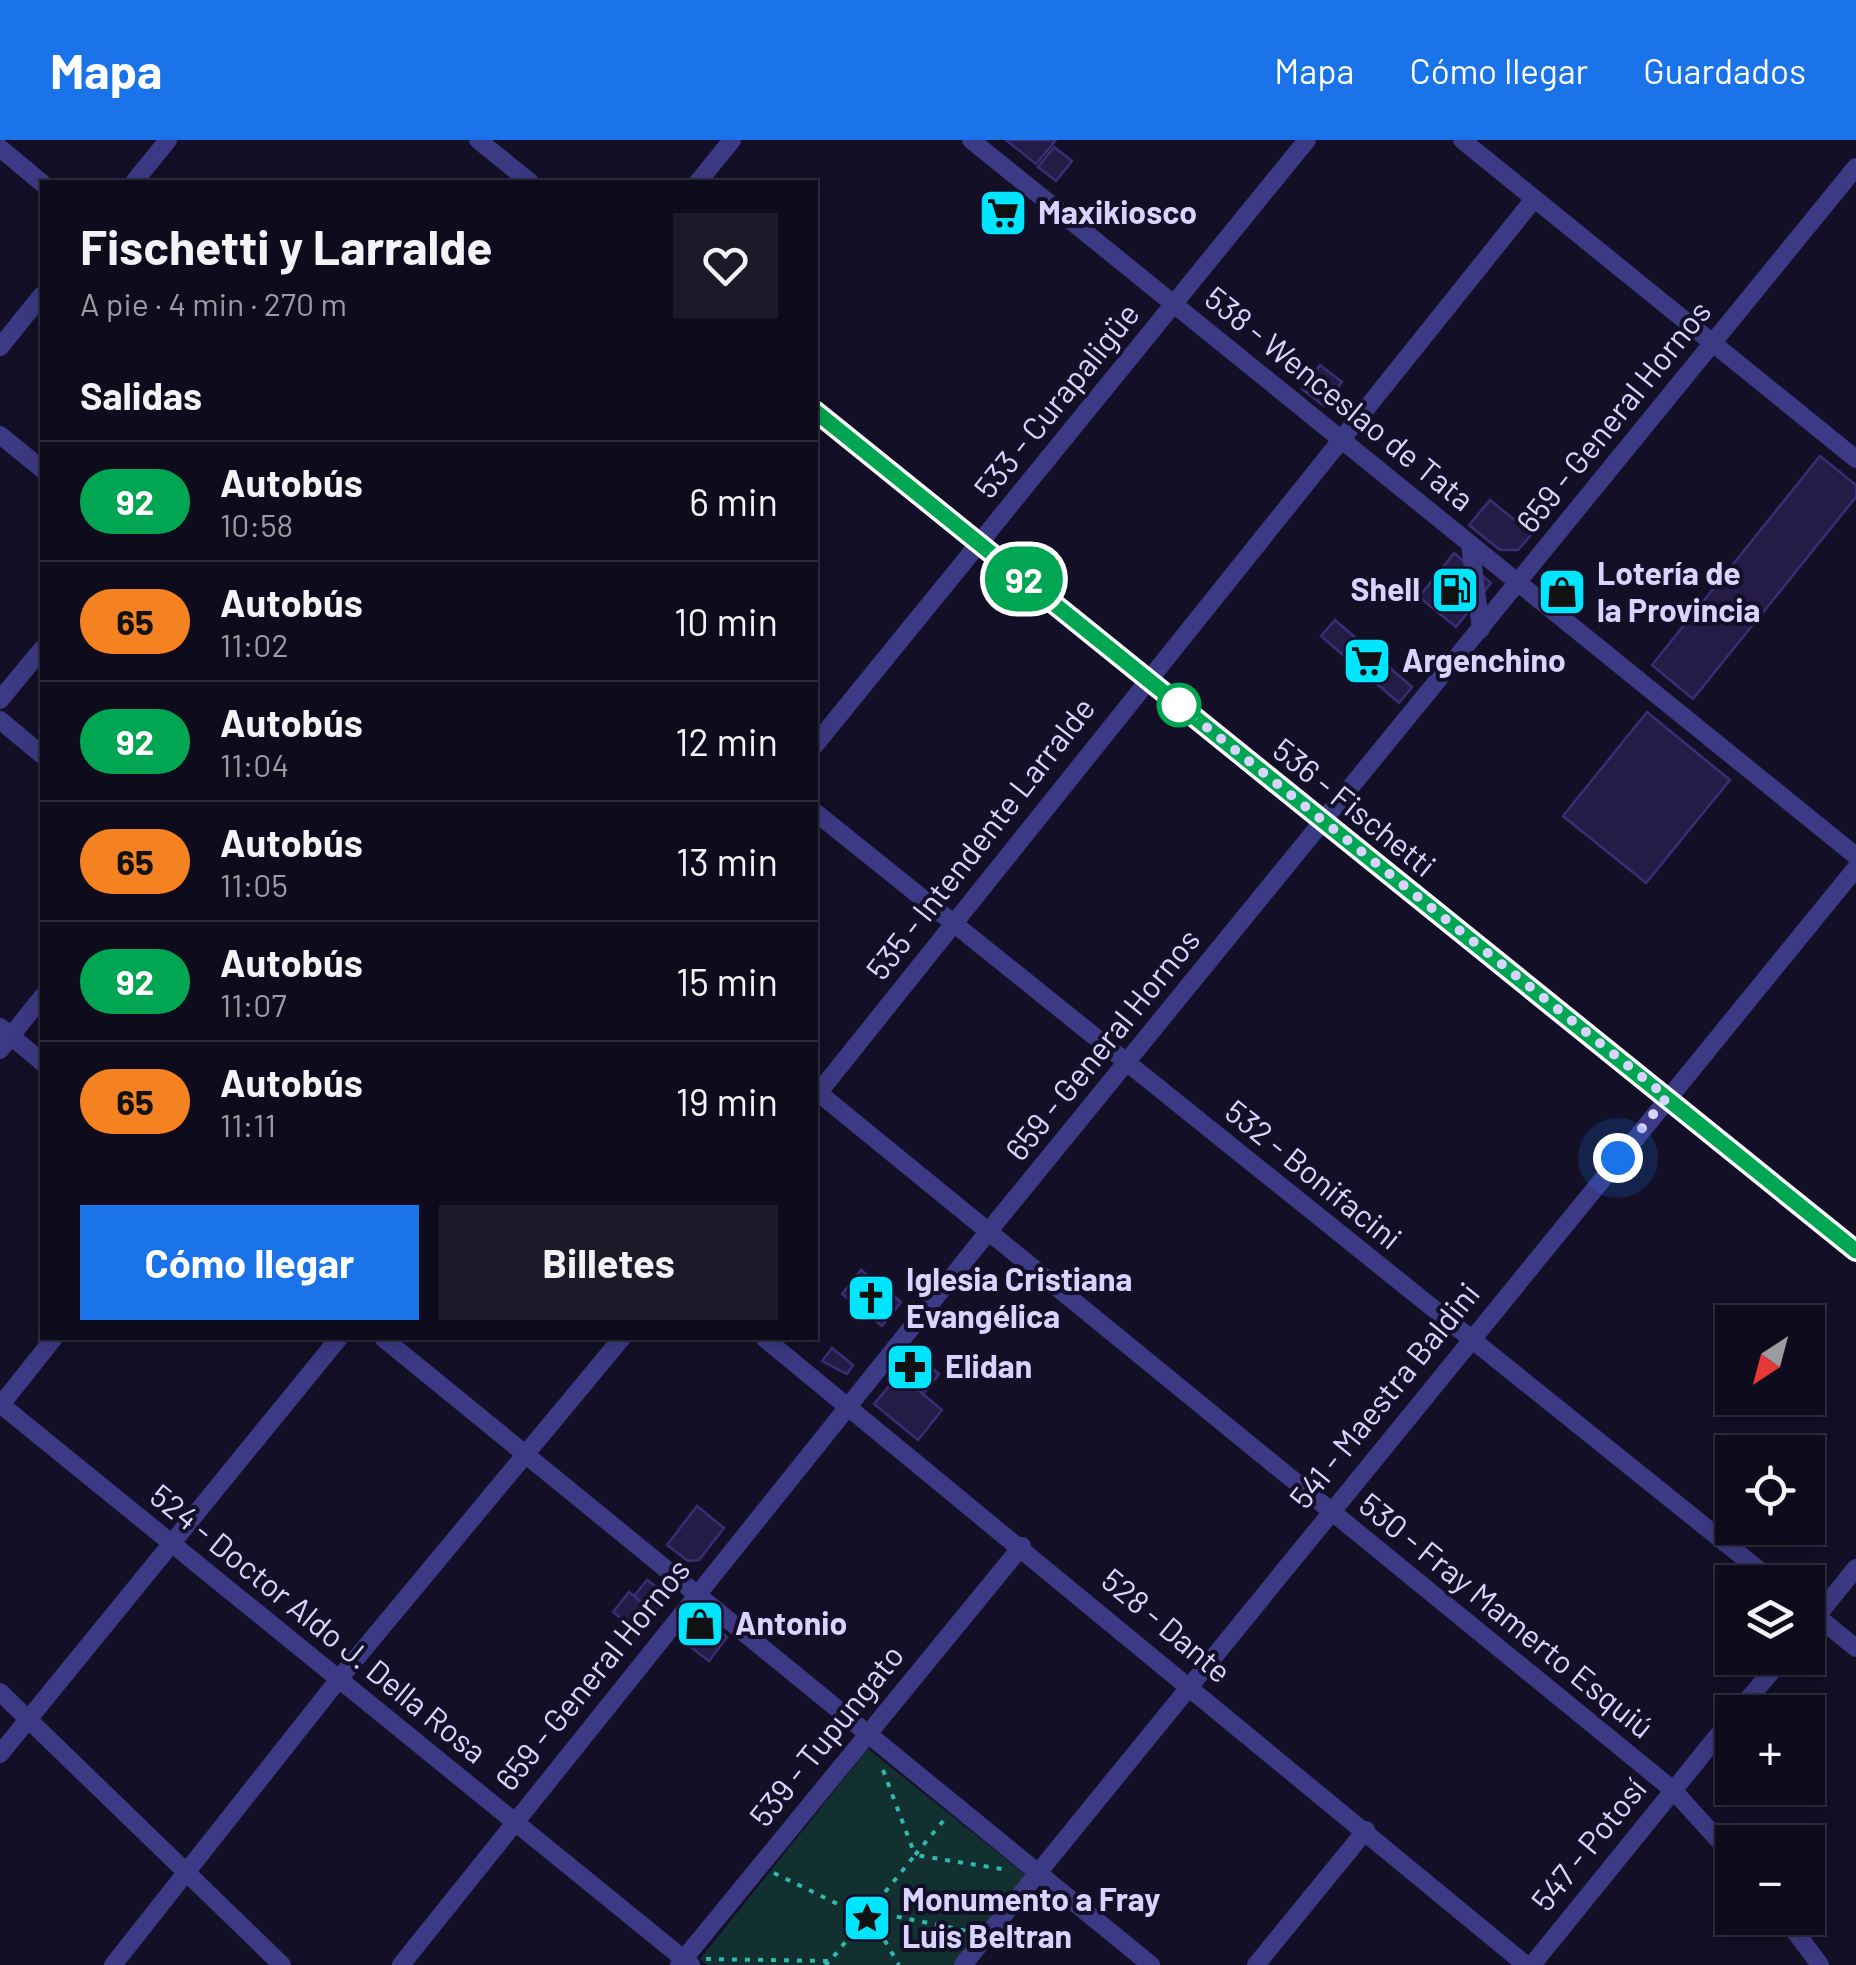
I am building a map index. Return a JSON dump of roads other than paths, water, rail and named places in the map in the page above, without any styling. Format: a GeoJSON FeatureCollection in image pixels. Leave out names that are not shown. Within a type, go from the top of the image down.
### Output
{"type":"FeatureCollection","features":[{"type":"Feature","properties":{"kind":"street"},"geometry":{"type":"LineString","coordinates":[[136,180],[168,140]]}},
{"type":"Feature","properties":{"kind":"street"},"geometry":{"type":"LineString","coordinates":[[478,140],[528,180]]}},
{"type":"Feature","properties":{"kind":"street"},"geometry":{"type":"LineString","coordinates":[[700,180],[732,140]]}},
{"type":"Feature","properties":{"kind":"street","name":"538 - Wenceslao de Tata"},"geometry":{"type":"LineString","coordinates":[[971,140],[1856,856]]}},
{"type":"Feature","properties":{"kind":"street","name":"533 - Curapaligüe"},"geometry":{"type":"LineString","coordinates":[[818,741],[1307,140]]}},
{"type":"Feature","properties":{"kind":"street"},"geometry":{"type":"LineString","coordinates":[[1462,140],[1856,459]]}},
{"type":"Feature","properties":{"kind":"street"},"geometry":{"type":"LineString","coordinates":[[0,148],[40,181]]}},
{"type":"Feature","properties":{"kind":"street","name":"659 - General Hornos"},"geometry":{"type":"LineString","coordinates":[[401,1965],[988,1232],[1856,168]]}},
{"type":"Feature","properties":{"kind":"street","name":"535 - Intendente Larralde"},"geometry":{"type":"LineString","coordinates":[[818,1091],[1534,199]]}},
{"type":"Feature","properties":{"kind":"street"},"geometry":{"type":"LineString","coordinates":[[0,347],[40,297]]}},
{"type":"Feature","properties":{"kind":"street","name":"536 - Fischetti"},"geometry":{"type":"LineString","coordinates":[[818,413],[1856,1251]]}},
{"type":"Feature","properties":{"kind":"street"},"geometry":{"type":"LineString","coordinates":[[0,435],[40,467]]}},
{"type":"Feature","properties":{"kind":"street"},"geometry":{"type":"LineString","coordinates":[[1470,544],[1481,629]]}},
{"type":"Feature","properties":{"kind":"street"},"geometry":{"type":"LineString","coordinates":[[0,700],[40,651]]}},
{"type":"Feature","properties":{"kind":"street"},"geometry":{"type":"LineString","coordinates":[[0,720],[40,752]]}},
{"type":"Feature","properties":{"kind":"street","name":"532 - Bonifacini"},"geometry":{"type":"LineString","coordinates":[[818,814],[1753,1565]]}},
{"type":"Feature","properties":{"kind":"street","name":"541 - Maestra Baldini"},"geometry":{"type":"LineString","coordinates":[[963,1965],[1856,868]]}},
{"type":"Feature","properties":{"kind":"street"},"geometry":{"type":"LineString","coordinates":[[40,999],[4,1038],[40,1061]]}},
{"type":"Feature","properties":{"kind":"street","name":"530 - Fray Mamerto Esquiú"},"geometry":{"type":"LineString","coordinates":[[818,1095],[1673,1790],[1715,1836]]}},
{"type":"Feature","properties":{"kind":"street"},"geometry":{"type":"LineString","coordinates":[[0,1405],[52,1340]]}},
{"type":"Feature","properties":{"kind":"street"},"geometry":{"type":"LineString","coordinates":[[0,1754],[336,1340]]}},
{"type":"Feature","properties":{"kind":"street"},"geometry":{"type":"LineString","coordinates":[[385,1340],[869,1732],[1036,1875],[1151,1965]]}},
{"type":"Feature","properties":{"kind":"street"},"geometry":{"type":"LineString","coordinates":[[113,1965],[340,1679],[620,1340]]}},
{"type":"Feature","properties":{"kind":"street","name":"528 - Dante"},"geometry":{"type":"LineString","coordinates":[[766,1340],[1529,1965]]}},
{"type":"Feature","properties":{"kind":"street","name":"524 - Doctor Aldo J. Della Rosa"},"geometry":{"type":"LineString","coordinates":[[0,1405],[685,1963]]}},
{"type":"Feature","properties":{"kind":"street","name":"539 - Tupungato"},"geometry":{"type":"LineString","coordinates":[[685,1963],[759,1866],[1022,1546]]}},
{"type":"Feature","properties":{"kind":"street"},"geometry":{"type":"LineString","coordinates":[[1825,1602],[1856,1568]]}},
{"type":"Feature","properties":{"kind":"street"},"geometry":{"type":"LineString","coordinates":[[1825,1627],[1856,1648]]}},
{"type":"Feature","properties":{"kind":"street","name":"547 - Potosí"},"geometry":{"type":"LineString","coordinates":[[1751,1695],[1768,1675]]}},
{"type":"Feature","properties":{"kind":"street"},"geometry":{"type":"LineString","coordinates":[[0,1692],[282,1965]]}},
{"type":"Feature","properties":{"kind":"street","name":"547 - Potosí"},"geometry":{"type":"LineString","coordinates":[[1529,1965],[1715,1739]]}},
{"type":"Feature","properties":{"kind":"street"},"geometry":{"type":"LineString","coordinates":[[1256,1965],[1366,1830]]}},
{"type":"Feature","properties":{"kind":"street"},"geometry":{"type":"LineString","coordinates":[[1798,1935],[1820,1965]]}},
{"type":"Feature","properties":{"kind":"place","name":"Maxikiosco"},"geometry":{"type":"Point","coordinates":[1003,213]}},
{"type":"Feature","properties":{"kind":"place","name":"Shell"},"geometry":{"type":"Point","coordinates":[1455,590]}},
{"type":"Feature","properties":{"kind":"place","name":"Lotería de la Provincia"},"geometry":{"type":"Point","coordinates":[1562,592]}},
{"type":"Feature","properties":{"kind":"place","name":"Argenchino"},"geometry":{"type":"Point","coordinates":[1367,661]}},
{"type":"Feature","properties":{"kind":"place","name":"Iglesia Cristiana Evangélica"},"geometry":{"type":"Point","coordinates":[871,1298]}},
{"type":"Feature","properties":{"kind":"place","name":"Elidan"},"geometry":{"type":"Point","coordinates":[910,1367]}},
{"type":"Feature","properties":{"kind":"place","name":"Antonio"},"geometry":{"type":"Point","coordinates":[700,1624]}},
{"type":"Feature","properties":{"kind":"place","name":"Monumento a Fray Luis Beltran"},"geometry":{"type":"Point","coordinates":[867,1918]}}]}
